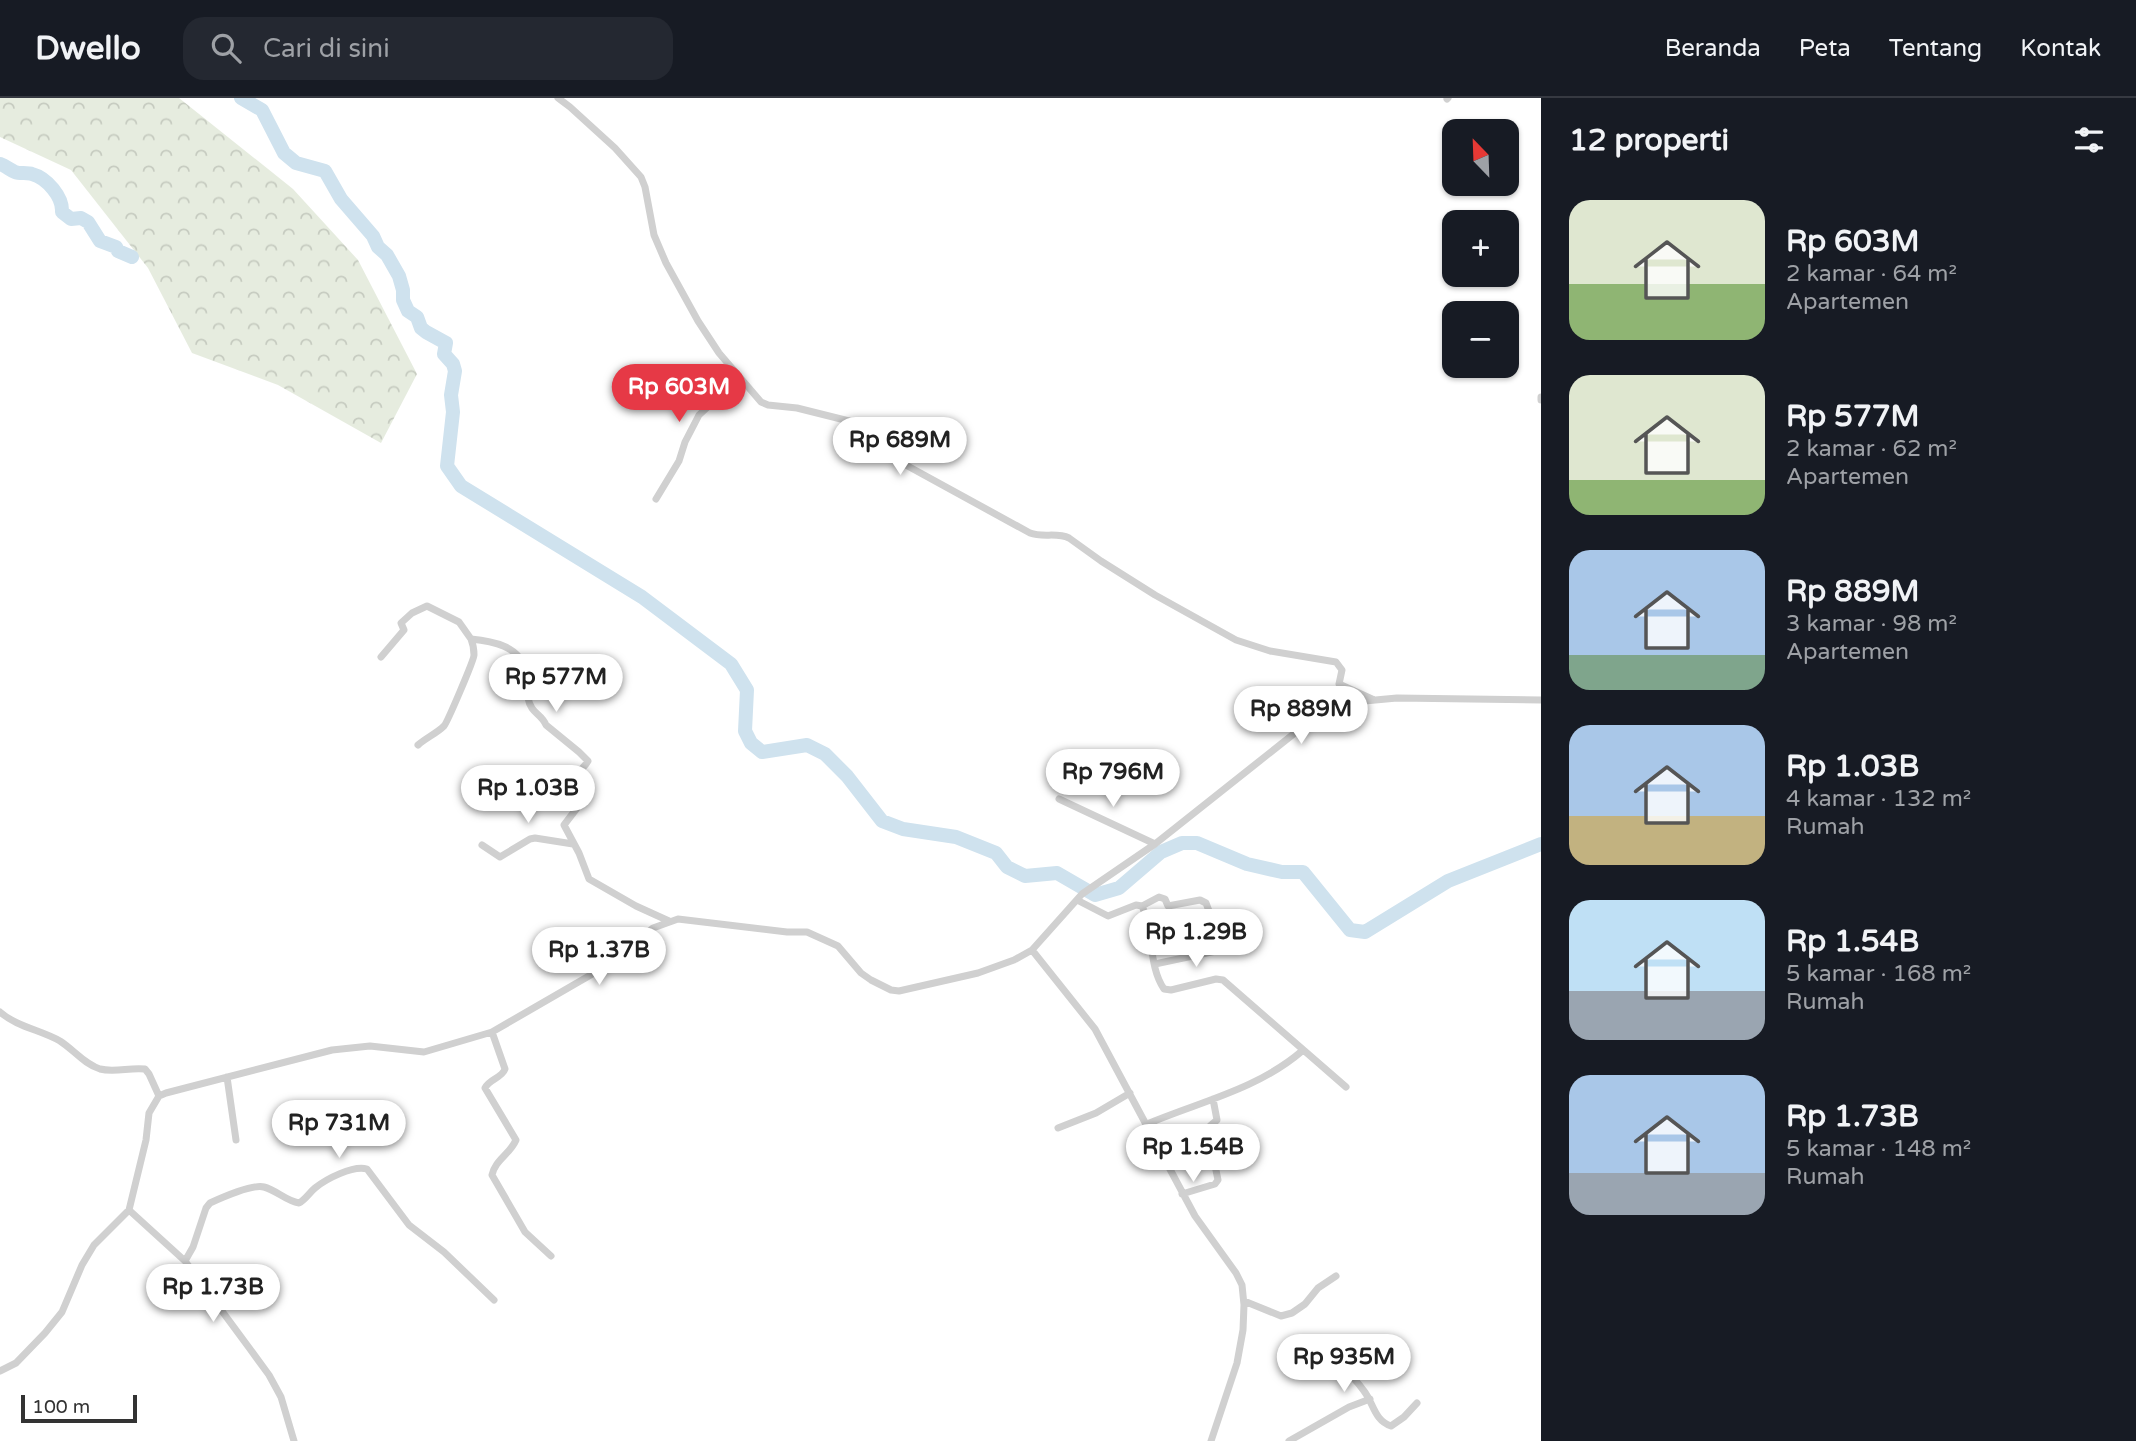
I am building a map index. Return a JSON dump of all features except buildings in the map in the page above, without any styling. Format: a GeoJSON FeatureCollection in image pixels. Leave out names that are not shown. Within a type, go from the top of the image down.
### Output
{"type":"FeatureCollection","features":[{"type":"Feature","properties":{"kind":"street"},"geometry":{"type":"LineString","coordinates":[[558,98],[615,148],[641,177],[658,247],[698,321],[719,353],[755,397],[768,405],[797,408],[875,429],[904,464],[1030,533],[1040,536],[1064,535],[1155,596],[1236,640],[1270,651],[1336,662],[1342,670],[1339,684],[1373,700]]}},
{"type":"Feature","properties":{"kind":"street"},"geometry":{"type":"LineString","coordinates":[[656,499],[679,461],[687,438],[701,412],[739,377]]}},
{"type":"Feature","properties":{"kind":"street"},"geometry":{"type":"LineString","coordinates":[[381,657],[404,630],[401,622],[427,606],[459,622],[471,639],[474,653],[472,662],[446,723],[418,745]]}},
{"type":"Feature","properties":{"kind":"street"},"geometry":{"type":"LineString","coordinates":[[471,639],[499,644],[521,659],[528,700],[534,713],[543,718],[546,725],[587,761],[567,784],[568,792],[577,808],[564,825],[590,881],[669,921]]}},
{"type":"Feature","properties":{"kind":"street"},"geometry":{"type":"LineString","coordinates":[[0,1371],[16,1363],[62,1312],[94,1245],[129,1210],[146,1140],[149,1113],[159,1096],[351,1047],[370,1046],[425,1052],[492,1032],[601,969],[653,928],[669,921],[688,918],[787,932],[807,932],[838,946],[862,973],[879,986],[899,991],[978,973],[1014,960],[1032,950],[1094,885],[1155,844],[1332,706],[1397,698],[1541,700]]}},
{"type":"Feature","properties":{"kind":"street"},"geometry":{"type":"LineString","coordinates":[[1059,799],[1155,844]]}},
{"type":"Feature","properties":{"kind":"street"},"geometry":{"type":"LineString","coordinates":[[482,845],[500,858],[535,838],[573,844]]}},
{"type":"Feature","properties":{"kind":"street"},"geometry":{"type":"LineString","coordinates":[[1080,897],[1108,916],[1159,897],[1165,898],[1168,906],[1200,900],[1206,903],[1209,911]]}},
{"type":"Feature","properties":{"kind":"street"},"geometry":{"type":"LineString","coordinates":[[1142,905],[1160,983],[1166,990],[1216,979],[1223,980],[1346,1087]]}},
{"type":"Feature","properties":{"kind":"street"},"geometry":{"type":"LineString","coordinates":[[1155,964],[1230,948]]}},
{"type":"Feature","properties":{"kind":"street"},"geometry":{"type":"LineString","coordinates":[[1032,950],[1095,1029],[1182,1194],[1240,1279],[1244,1301],[1243,1330],[1237,1363],[1211,1441]]}},
{"type":"Feature","properties":{"kind":"street"},"geometry":{"type":"LineString","coordinates":[[0,1012],[12,1021],[60,1042],[98,1069],[145,1069],[159,1096]]}},
{"type":"Feature","properties":{"kind":"street"},"geometry":{"type":"LineString","coordinates":[[492,1032],[505,1072],[485,1088],[516,1140],[512,1149],[494,1166],[492,1175],[525,1232],[551,1256]]}},
{"type":"Feature","properties":{"kind":"street"},"geometry":{"type":"LineString","coordinates":[[1147,1124],[1266,1076],[1302,1051]]}},
{"type":"Feature","properties":{"kind":"street"},"geometry":{"type":"LineString","coordinates":[[227,1077],[236,1140]]}},
{"type":"Feature","properties":{"kind":"street"},"geometry":{"type":"LineString","coordinates":[[1058,1128],[1093,1114],[1130,1093]]}},
{"type":"Feature","properties":{"kind":"street"},"geometry":{"type":"LineString","coordinates":[[1182,1194],[1208,1187],[1218,1181],[1209,1137],[1210,1126],[1217,1120],[1213,1099]]}},
{"type":"Feature","properties":{"kind":"street"},"geometry":{"type":"LineString","coordinates":[[185,1261],[210,1203],[258,1186],[264,1186],[298,1203],[317,1187],[351,1170],[362,1168],[367,1169],[409,1225],[444,1252],[494,1300]]}},
{"type":"Feature","properties":{"kind":"street"},"geometry":{"type":"LineString","coordinates":[[129,1210],[185,1261],[269,1375],[283,1404],[295,1441]]}},
{"type":"Feature","properties":{"kind":"street"},"geometry":{"type":"LineString","coordinates":[[1244,1301],[1281,1316],[1292,1313],[1305,1304],[1318,1289],[1336,1276]]}},
{"type":"Feature","properties":{"kind":"street"},"geometry":{"type":"LineString","coordinates":[[1340,1366],[1355,1379],[1370,1399],[1379,1418],[1391,1426],[1417,1403]]}},
{"type":"Feature","properties":{"kind":"street"},"geometry":{"type":"LineString","coordinates":[[1289,1441],[1349,1407],[1370,1399]]}},
{"type":"Feature","properties":{"kind":"green space"},"geometry":{"type":"Polygon","coordinates":[[[0,98],[179,98],[293,189],[358,260],[417,374],[381,443],[278,385],[192,353],[148,268],[71,170],[0,137],[0,98]]]}},
{"type":"Feature","properties":{"kind":"waterway"},"geometry":{"type":"LineString","coordinates":[[241,98],[262,110],[284,153],[296,163],[325,171],[341,199],[387,255],[399,276],[403,300],[408,311],[417,317],[421,328],[446,343],[444,354],[453,364],[455,371],[447,466],[461,486],[642,597],[731,664],[747,690],[745,731],[751,743],[762,752],[807,745],[825,754],[847,776],[882,821],[903,829],[956,837],[996,853],[1007,867],[1025,876],[1057,873],[1095,895],[1119,888],[1161,852],[1182,843],[1197,843],[1247,864],[1282,872],[1303,872],[1350,930],[1365,932],[1448,881],[1541,844]]}},
{"type":"Feature","properties":{"kind":"waterway"},"geometry":{"type":"LineString","coordinates":[[0,164],[15,172],[38,176],[57,194],[62,212],[71,219],[81,218],[88,222],[100,241],[132,257]]}}]}
